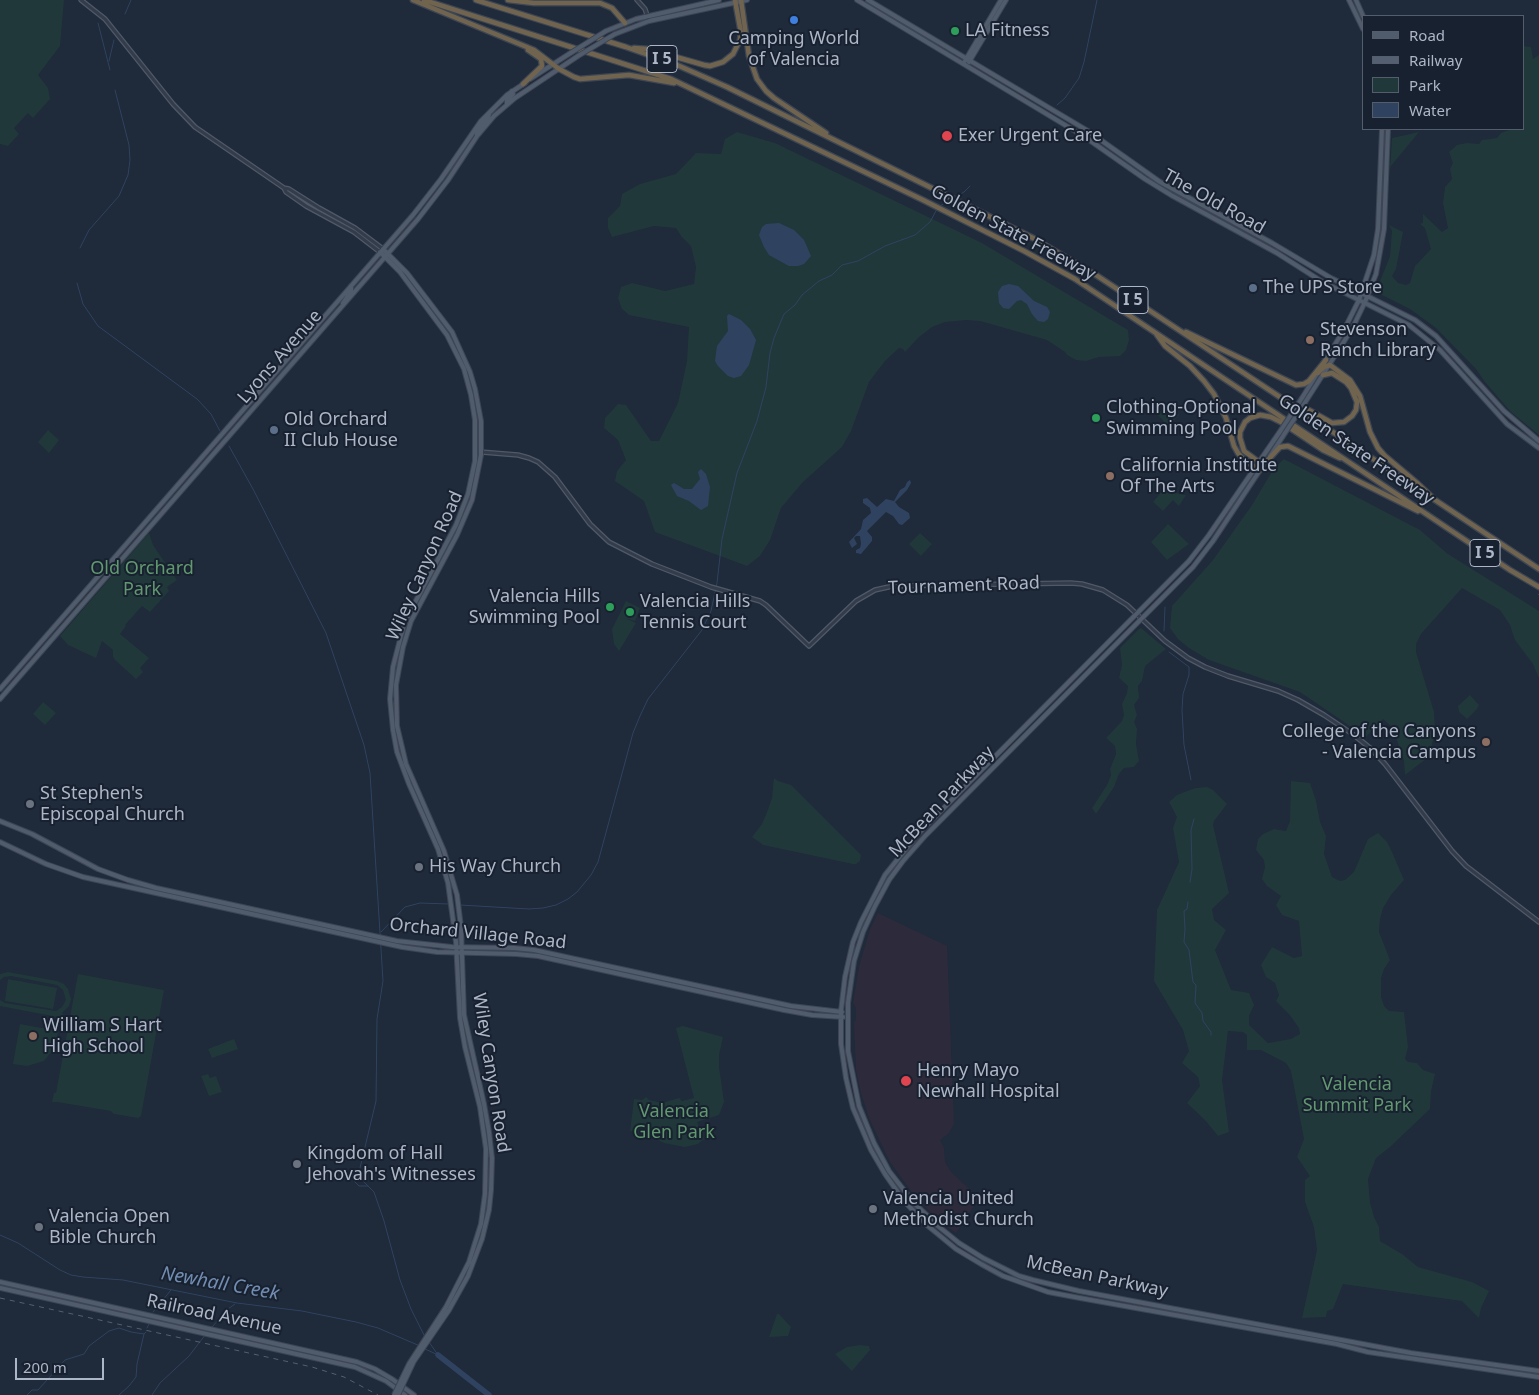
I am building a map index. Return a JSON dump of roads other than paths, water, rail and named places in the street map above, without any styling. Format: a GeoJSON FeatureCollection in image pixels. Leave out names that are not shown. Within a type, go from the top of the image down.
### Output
{"type":"FeatureCollection","features":[{"type":"Feature","properties":{"kind":"highway"},"geometry":{"type":"LineString","coordinates":[[413,0],[534,50],[574,78],[629,75],[684,85]]}},
{"type":"Feature","properties":{"kind":"highway","name":"Golden State Freeway"},"geometry":{"type":"LineString","coordinates":[[424,0],[671,79],[923,200],[1024,251],[1075,279],[1510,570],[1539,587]]}},
{"type":"Feature","properties":{"kind":"highway","name":"Golden State Freeway"},"geometry":{"type":"LineString","coordinates":[[476,0],[677,65],[727,87],[1065,256],[1539,569]]}},
{"type":"Feature","properties":{"kind":"highway"},"geometry":{"type":"LineString","coordinates":[[508,0],[534,3],[600,3],[612,8],[625,22]]}},
{"type":"Feature","properties":{"kind":"highway"},"geometry":{"type":"LineString","coordinates":[[626,47],[648,49],[710,66],[723,62],[733,54],[740,40],[738,1]]}},
{"type":"Feature","properties":{"kind":"highway"},"geometry":{"type":"LineString","coordinates":[[738,1],[749,56],[757,79],[774,98],[840,143]]}},
{"type":"Feature","properties":{"kind":"highway"},"geometry":{"type":"LineString","coordinates":[[514,42],[540,57],[542,62],[541,69],[523,84]]}},
{"type":"Feature","properties":{"kind":"highway"},"geometry":{"type":"LineString","coordinates":[[1176,328],[1296,385],[1309,381],[1326,360]]}},
{"type":"Feature","properties":{"kind":"highway"},"geometry":{"type":"LineString","coordinates":[[1154,332],[1165,346],[1190,366],[1204,381],[1224,413],[1238,453],[1258,469]]}},
{"type":"Feature","properties":{"kind":"highway"},"geometry":{"type":"LineString","coordinates":[[1320,374],[1324,367],[1330,365],[1356,387],[1370,432],[1382,452],[1441,506]]}},
{"type":"Feature","properties":{"kind":"highway"},"geometry":{"type":"LineString","coordinates":[[1292,405],[1307,409],[1332,423],[1344,422],[1350,418],[1357,406],[1356,397],[1351,388],[1346,382],[1332,373],[1320,374]]}},
{"type":"Feature","properties":{"kind":"highway"},"geometry":{"type":"LineString","coordinates":[[1353,464],[1323,450],[1272,417],[1260,415],[1250,418],[1245,422],[1240,432],[1244,451],[1263,463],[1280,447],[1288,446],[1433,518]]}},
{"type":"Feature","properties":{"kind":"main road","name":"Lyons Avenue"},"geometry":{"type":"LineString","coordinates":[[0,689],[382,251],[441,179],[474,131],[502,100],[512,91],[553,64],[606,31],[625,22],[719,0]]}},
{"type":"Feature","properties":{"kind":"main road","name":"Lyons Avenue"},"geometry":{"type":"LineString","coordinates":[[0,699],[386,255],[444,186],[477,136],[494,116],[507,104],[578,56],[615,34],[649,21],[747,0]]}},
{"type":"Feature","properties":{"kind":"main road","name":"The Old Road"},"geometry":{"type":"LineString","coordinates":[[857,0],[1085,137],[1161,190],[1277,253],[1322,281],[1400,320],[1433,343],[1507,424],[1539,448]]}},
{"type":"Feature","properties":{"kind":"main road","name":"The Old Road"},"geometry":{"type":"LineString","coordinates":[[868,0],[1088,131],[1166,186],[1281,248],[1331,278],[1415,320],[1436,336],[1504,412],[1539,441]]}},
{"type":"Feature","properties":{"kind":"main road"},"geometry":{"type":"LineString","coordinates":[[968,60],[1001,0]]}},
{"type":"Feature","properties":{"kind":"main road"},"geometry":{"type":"LineString","coordinates":[[965,65],[1006,0]]}},
{"type":"Feature","properties":{"kind":"main road"},"geometry":{"type":"LineString","coordinates":[[1349,0],[1362,27]]}},
{"type":"Feature","properties":{"kind":"main road"},"geometry":{"type":"LineString","coordinates":[[1356,0],[1363,15]]}},
{"type":"Feature","properties":{"kind":"main road"},"geometry":{"type":"LineString","coordinates":[[507,104],[507,100],[513,94],[512,91]]}},
{"type":"Feature","properties":{"kind":"main road"},"geometry":{"type":"LineString","coordinates":[[494,116],[494,112],[502,100]]}},
{"type":"Feature","properties":{"kind":"main road"},"geometry":{"type":"LineString","coordinates":[[477,136],[477,132],[488,118],[490,112]]}},
{"type":"Feature","properties":{"kind":"main road","name":"McBean Parkway"},"geometry":{"type":"LineString","coordinates":[[1382,130],[1378,229],[1374,255],[1359,300],[1320,374],[1263,463],[1190,561],[908,845],[885,875],[861,922],[849,959],[841,1014],[842,1054],[846,1078],[863,1133],[882,1169],[897,1192],[921,1219],[942,1238],[993,1271],[1048,1292],[1387,1355],[1539,1377]]}},
{"type":"Feature","properties":{"kind":"main road"},"geometry":{"type":"LineString","coordinates":[[1330,365],[1347,338],[1368,296],[1376,274],[1382,241],[1388,130]]}},
{"type":"Feature","properties":{"kind":"main road","name":"Wiley Canyon Road"},"geometry":{"type":"LineString","coordinates":[[382,251],[407,273],[452,332],[465,358],[479,405],[482,436],[476,486],[470,506],[457,534],[411,621],[403,647],[396,685],[398,726],[406,764],[444,851],[458,899],[464,1014],[482,1104]]}},
{"type":"Feature","properties":{"kind":"main road","name":"Wiley Canyon Road"},"geometry":{"type":"LineString","coordinates":[[386,255],[432,313],[453,346],[469,384],[475,420],[475,461],[468,494],[456,526],[403,628],[393,668],[391,692],[392,722],[397,752],[408,784],[441,857],[451,899],[456,950],[458,1003],[462,1033],[489,1132],[492,1158],[489,1210],[476,1256],[468,1276],[414,1361],[396,1395]]}},
{"type":"Feature","properties":{"kind":"main road"},"geometry":{"type":"LineString","coordinates":[[341,307],[351,290],[351,286]]}},
{"type":"Feature","properties":{"kind":"main road","name":"McBean Parkway"},"geometry":{"type":"LineString","coordinates":[[1258,469],[1204,553],[1178,583],[906,857],[882,893],[863,932],[854,961],[847,1014],[850,1068],[859,1106],[874,1143],[889,1171],[904,1191],[931,1219],[972,1252],[994,1264],[1033,1280],[1079,1291],[1411,1353],[1539,1371]]}},
{"type":"Feature","properties":{"kind":"main road"},"geometry":{"type":"LineString","coordinates":[[1204,553],[1209,535]]}},
{"type":"Feature","properties":{"kind":"main road"},"geometry":{"type":"LineString","coordinates":[[1081,672],[1085,676]]}},
{"type":"Feature","properties":{"kind":"main road","name":"Orchard Village Road"},"geometry":{"type":"LineString","coordinates":[[0,821],[32,834],[93,866],[128,880],[358,932],[398,943]]}},
{"type":"Feature","properties":{"kind":"main road","name":"Orchard Village Road"},"geometry":{"type":"LineString","coordinates":[[0,842],[46,864],[83,877],[358,938],[456,950],[514,948],[551,953],[791,1006],[847,1014]]}},
{"type":"Feature","properties":{"kind":"main road"},"geometry":{"type":"LineString","coordinates":[[861,922],[863,932]]}},
{"type":"Feature","properties":{"kind":"main road","name":"Railroad Avenue"},"geometry":{"type":"LineString","coordinates":[[0,1282],[357,1362],[375,1369],[414,1395]]}},
{"type":"Feature","properties":{"kind":"main road","name":"Railroad Avenue"},"geometry":{"type":"LineString","coordinates":[[0,1288],[355,1367],[386,1380],[405,1395]]}},
{"type":"Feature","properties":{"kind":"main road"},"geometry":{"type":"LineString","coordinates":[[84,1306],[86,1304],[103,1308],[106,1306]]}},
{"type":"Feature","properties":{"kind":"main road"},"geometry":{"type":"LineString","coordinates":[[1216,1323],[1238,1324],[1242,1320]]}},
{"type":"Feature","properties":{"kind":"main road"},"geometry":{"type":"LineString","coordinates":[[1242,1328],[1256,1323]]}},
{"type":"Feature","properties":{"kind":"street","name":"Wiley Canyon Road"},"geometry":{"type":"LineString","coordinates":[[81,0],[105,19],[173,104],[195,127],[284,188],[286,192],[295,195],[323,213],[361,232],[382,251]]}},
{"type":"Feature","properties":{"kind":"street"},"geometry":{"type":"LineString","coordinates":[[637,0],[645,9],[649,21]]}},
{"type":"Feature","properties":{"kind":"street","name":"Tournament Road"},"geometry":{"type":"LineString","coordinates":[[481,452],[518,455],[538,462],[555,477],[590,524],[609,542],[652,564],[721,591],[753,598],[766,605],[809,646],[856,601],[875,590],[893,586],[1082,584],[1112,595],[1136,615]]}},
{"type":"Feature","properties":{"kind":"street"},"geometry":{"type":"LineString","coordinates":[[1136,615],[1164,641],[1197,662],[1228,676],[1278,691],[1298,700],[1354,735],[1385,764],[1452,851],[1466,866],[1539,922]]}},
{"type":"Feature","properties":{"kind":"water"},"geometry":{"type":"Polygon","coordinates":[[[779,223],[794,230],[804,240],[811,256],[804,264],[789,266],[769,255],[764,247],[759,235],[762,227],[766,224],[779,223]]]}},
{"type":"Feature","properties":{"kind":"water"},"geometry":{"type":"Polygon","coordinates":[[[1009,284],[1018,286],[1034,301],[1047,307],[1050,312],[1048,319],[1044,322],[1038,321],[1027,304],[1021,300],[1017,301],[1009,309],[1003,308],[999,303],[998,292],[1002,286],[1009,284]]]}},
{"type":"Feature","properties":{"kind":"water"},"geometry":{"type":"Polygon","coordinates":[[[729,314],[741,320],[750,329],[756,340],[749,365],[741,376],[734,378],[728,376],[715,361],[717,346],[728,331],[727,316],[729,314]]]}},
{"type":"Feature","properties":{"kind":"water"},"geometry":{"type":"Polygon","coordinates":[[[701,469],[706,474],[710,487],[708,506],[701,510],[689,501],[677,496],[671,485],[674,483],[684,489],[692,489],[700,479],[698,472],[701,469]]]}},
{"type":"Feature","properties":{"kind":"water"},"geometry":{"type":"Polygon","coordinates":[[[910,480],[911,483],[907,490],[895,502],[909,513],[910,518],[902,525],[886,512],[867,531],[872,537],[872,541],[861,554],[856,553],[861,544],[860,536],[854,538],[857,544],[852,548],[849,542],[861,529],[863,520],[871,513],[870,508],[863,503],[863,499],[867,498],[877,507],[886,499],[894,501],[900,490],[910,480]]]}},
{"type":"Feature","properties":{"kind":"waterway"},"geometry":{"type":"LineString","coordinates":[[125,14],[131,0]]}},
{"type":"Feature","properties":{"kind":"waterway"},"geometry":{"type":"LineString","coordinates":[[1057,105],[1065,98],[1079,78],[1097,0]]}},
{"type":"Feature","properties":{"kind":"waterway"},"geometry":{"type":"LineString","coordinates":[[98,23],[110,70]]}},
{"type":"Feature","properties":{"kind":"waterway"},"geometry":{"type":"LineString","coordinates":[[109,61],[114,40]]}},
{"type":"Feature","properties":{"kind":"waterway"},"geometry":{"type":"LineString","coordinates":[[80,248],[89,230],[119,196],[128,175],[129,145],[115,90]]}},
{"type":"Feature","properties":{"kind":"waterway"},"geometry":{"type":"LineString","coordinates":[[955,197],[970,186]]}},
{"type":"Feature","properties":{"kind":"waterway"},"geometry":{"type":"LineString","coordinates":[[940,206],[951,199]]}},
{"type":"Feature","properties":{"kind":"waterway"},"geometry":{"type":"LineString","coordinates":[[460,905],[529,909],[543,908],[556,905],[568,899],[577,892],[591,875],[598,862],[633,733],[640,716],[648,699],[702,630],[711,611],[717,583],[722,539],[737,473],[757,421],[766,387],[770,353],[784,314],[795,305],[802,295],[819,281],[832,275],[842,265],[858,261],[885,246],[915,235],[930,222],[937,209]]}},
{"type":"Feature","properties":{"kind":"waterway"},"geometry":{"type":"LineString","coordinates":[[77,283],[83,304],[98,326],[197,399],[211,414],[220,431]]}},
{"type":"Feature","properties":{"kind":"waterway"},"geometry":{"type":"LineString","coordinates":[[229,446],[253,489],[326,633],[364,745],[370,773],[383,981],[377,1019],[376,1101],[360,1168],[361,1179],[374,1192],[400,1280],[411,1309],[425,1337]]}},
{"type":"Feature","properties":{"kind":"waterway"},"geometry":{"type":"LineString","coordinates":[[1164,631],[1165,607]]}},
{"type":"Feature","properties":{"kind":"waterway"},"geometry":{"type":"LineString","coordinates":[[1169,652],[1189,667],[1189,675],[1183,694],[1182,710],[1184,745],[1191,780]]}},
{"type":"Feature","properties":{"kind":"waterway"},"geometry":{"type":"LineString","coordinates":[[1190,882],[1192,869],[1191,830],[1194,819]]}},
{"type":"Feature","properties":{"kind":"waterway"},"geometry":{"type":"LineString","coordinates":[[1188,902],[1187,909],[1184,911],[1184,942],[1189,950],[1193,982],[1196,985],[1195,1003],[1202,1013],[1203,1021],[1211,1035]]}},
{"type":"Feature","properties":{"kind":"waterway"},"geometry":{"type":"LineString","coordinates":[[381,932],[405,907],[420,903],[448,904]]}},
{"type":"Feature","properties":{"kind":"waterway"},"geometry":{"type":"LineString","coordinates":[[354,1181],[359,1186],[368,1186]]}},
{"type":"Feature","properties":{"kind":"waterway","name":"Newhall Creek"},"geometry":{"type":"LineString","coordinates":[[0,1235],[18,1243],[71,1275],[123,1280],[237,1303],[302,1311],[378,1328],[420,1346]]}},
{"type":"Feature","properties":{"kind":"waterway"},"geometry":{"type":"LineString","coordinates":[[153,1312],[171,1290]]}},
{"type":"Feature","properties":{"kind":"waterway"},"geometry":{"type":"LineString","coordinates":[[212,1327],[235,1304]]}},
{"type":"Feature","properties":{"kind":"waterway"},"geometry":{"type":"LineString","coordinates":[[147,1328],[149,1324]]}},
{"type":"Feature","properties":{"kind":"waterway"},"geometry":{"type":"LineString","coordinates":[[27,1395],[32,1390],[38,1390],[65,1360],[84,1354],[89,1346],[109,1331],[119,1328],[144,1334],[146,1332]]}},
{"type":"Feature","properties":{"kind":"waterway"},"geometry":{"type":"LineString","coordinates":[[152,1395],[160,1383],[189,1356],[209,1330]]}},
{"type":"Feature","properties":{"kind":"waterway"},"geometry":{"type":"LineString","coordinates":[[119,1395],[136,1377],[144,1334]]}},
{"type":"Feature","properties":{"kind":"waterway"},"geometry":{"type":"LineString","coordinates":[[429,1342],[438,1355]]}},
{"type":"Feature","properties":{"kind":"waterway","name":"Newhall Creek"},"geometry":{"type":"LineString","coordinates":[[423,1348],[438,1355]]}},
{"type":"Feature","properties":{"kind":"waterway"},"geometry":{"type":"LineString","coordinates":[[438,1355],[489,1395]]}},
{"type":"Feature","properties":{"kind":"railway"},"geometry":{"type":"LineString","coordinates":[[0,1298],[312,1367],[344,1377],[378,1395]]}},
{"type":"Feature","properties":{"kind":"place","name":"Camping World of Valencia"},"geometry":{"type":"Point","coordinates":[794,20]}},
{"type":"Feature","properties":{"kind":"place","name":"LA Fitness"},"geometry":{"type":"Point","coordinates":[955,31]}},
{"type":"Feature","properties":{"kind":"place","name":"Exer Urgent Care"},"geometry":{"type":"Point","coordinates":[947,136]}},
{"type":"Feature","properties":{"kind":"place","name":"The UPS Store"},"geometry":{"type":"Point","coordinates":[1253,288]}},
{"type":"Feature","properties":{"kind":"place","name":"Stevenson Ranch Library"},"geometry":{"type":"Point","coordinates":[1310,340]}},
{"type":"Feature","properties":{"kind":"place","name":"Clothing-Optional Swimming Pool"},"geometry":{"type":"Point","coordinates":[1096,418]}},
{"type":"Feature","properties":{"kind":"place","name":"Old Orchard II Club House"},"geometry":{"type":"Point","coordinates":[274,430]}},
{"type":"Feature","properties":{"kind":"place","name":"California Institute Of The Arts"},"geometry":{"type":"Point","coordinates":[1110,476]}},
{"type":"Feature","properties":{"kind":"place","name":"Valencia Hills Swimming Pool"},"geometry":{"type":"Point","coordinates":[610,607]}},
{"type":"Feature","properties":{"kind":"place","name":"Valencia Hills Tennis Court"},"geometry":{"type":"Point","coordinates":[630,612]}},
{"type":"Feature","properties":{"kind":"place","name":"College of the Canyons - Valencia Campus"},"geometry":{"type":"Point","coordinates":[1486,742]}},
{"type":"Feature","properties":{"kind":"place","name":"St Stephen's Episcopal Church"},"geometry":{"type":"Point","coordinates":[30,804]}},
{"type":"Feature","properties":{"kind":"place","name":"His Way Church"},"geometry":{"type":"Point","coordinates":[419,867]}},
{"type":"Feature","properties":{"kind":"place","name":"William S Hart High School"},"geometry":{"type":"Point","coordinates":[33,1036]}},
{"type":"Feature","properties":{"kind":"place","name":"Henry Mayo Newhall Hospital"},"geometry":{"type":"Point","coordinates":[906,1081]}},
{"type":"Feature","properties":{"kind":"place","name":"Kingdom of Hall Jehovah's Witnesses"},"geometry":{"type":"Point","coordinates":[297,1164]}},
{"type":"Feature","properties":{"kind":"place","name":"Valencia United Methodist Church"},"geometry":{"type":"Point","coordinates":[873,1209]}},
{"type":"Feature","properties":{"kind":"place","name":"Valencia Open Bible Church"},"geometry":{"type":"Point","coordinates":[39,1227]}},
{"type":"Feature","properties":{"kind":"park label","name":"Old Orchard Park"},"geometry":{"type":"Point","coordinates":[142,579]}},
{"type":"Feature","properties":{"kind":"park label","name":"Valencia Summit Park"},"geometry":{"type":"Point","coordinates":[1357,1095]}},
{"type":"Feature","properties":{"kind":"park label","name":"Valencia Glen Park"},"geometry":{"type":"Point","coordinates":[674,1122]}}]}
